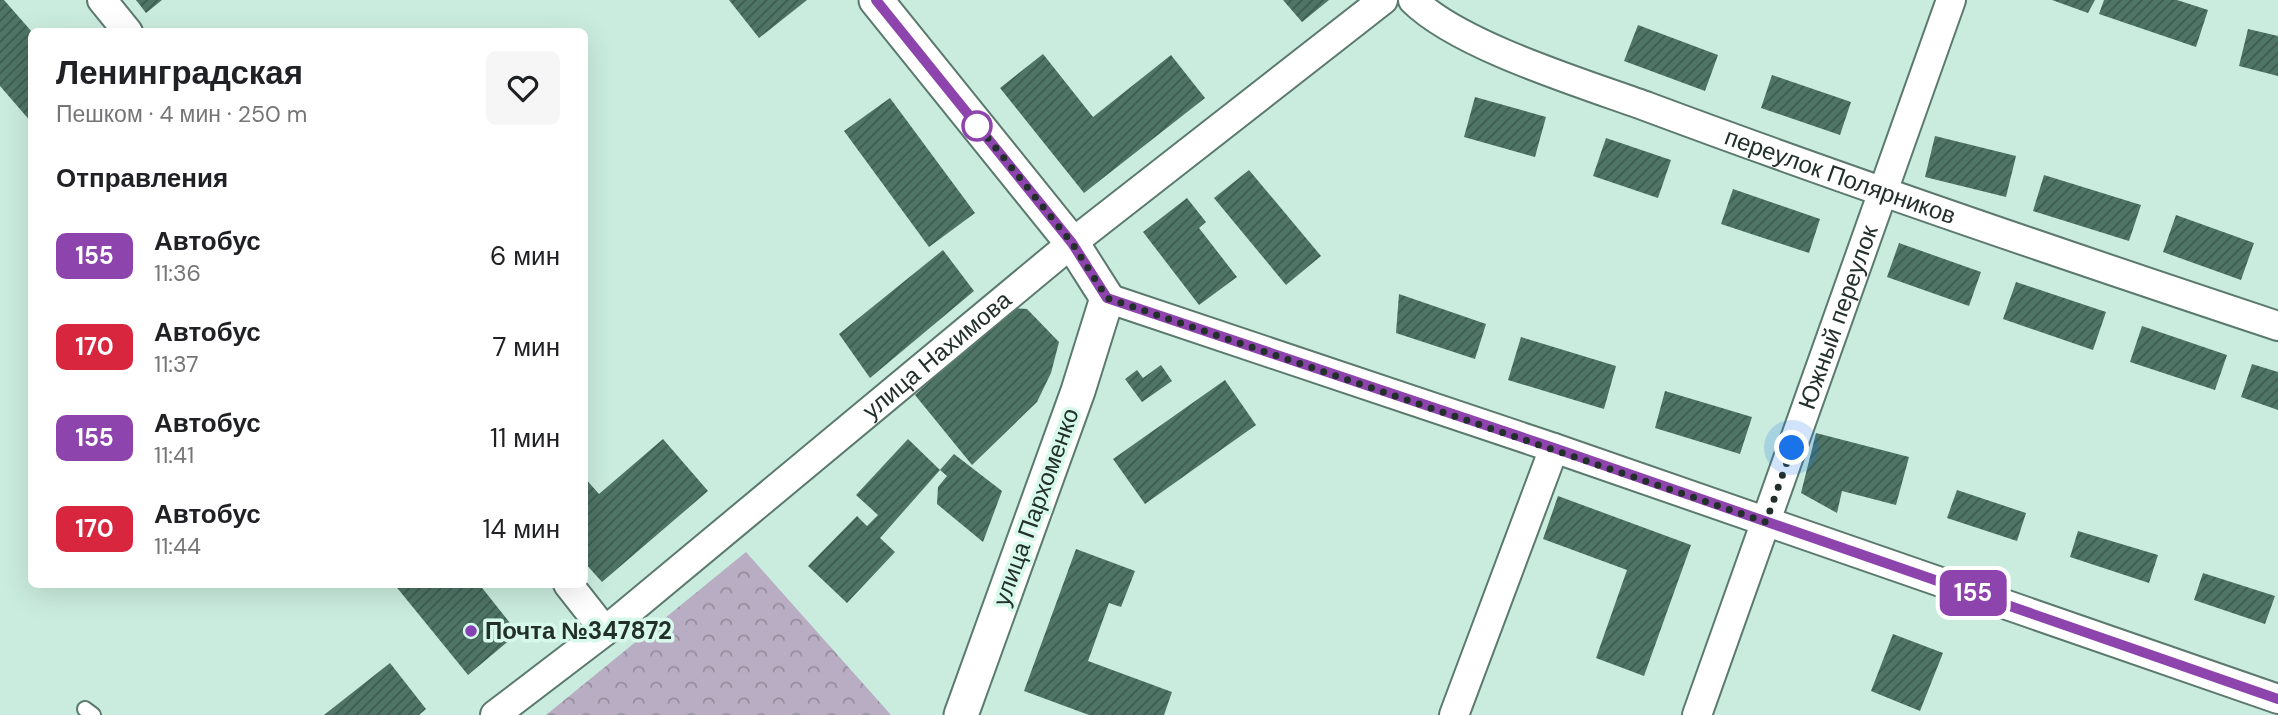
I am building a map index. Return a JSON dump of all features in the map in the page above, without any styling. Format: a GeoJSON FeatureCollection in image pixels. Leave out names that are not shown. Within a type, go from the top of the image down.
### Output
{"type":"FeatureCollection","features":[{"type":"Feature","properties":{"kind":"street"},"geometry":{"type":"LineString","coordinates":[[102,0],[125,28]]}},
{"type":"Feature","properties":{"kind":"street"},"geometry":{"type":"LineString","coordinates":[[876,0],[1072,243],[1107,298],[1554,448],[2278,699]]}},
{"type":"Feature","properties":{"kind":"street","name":"улица Нахимова"},"geometry":{"type":"LineString","coordinates":[[495,715],[605,631],[1072,243],[1383,0]]}},
{"type":"Feature","properties":{"kind":"street","name":"переулок Полярников"},"geometry":{"type":"LineString","coordinates":[[1413,0],[1442,23],[1487,46],[1882,194],[2278,326]]}},
{"type":"Feature","properties":{"kind":"street","name":"Южный переулок"},"geometry":{"type":"LineString","coordinates":[[1697,715],[1951,0]]}},
{"type":"Feature","properties":{"kind":"street","name":"улица Пархоменко"},"geometry":{"type":"LineString","coordinates":[[961,715],[1078,391],[1107,298]]}},
{"type":"Feature","properties":{"kind":"street"},"geometry":{"type":"LineString","coordinates":[[1454,715],[1554,448]]}},
{"type":"Feature","properties":{"kind":"street"},"geometry":{"type":"LineString","coordinates":[[571,588],[605,631]]}},
{"type":"Feature","properties":{"kind":"green space"},"geometry":{"type":"Polygon","coordinates":[[[746,552],[891,715],[546,715],[746,552]]]}},
{"type":"Feature","properties":{"kind":"building"},"geometry":{"type":"Polygon","coordinates":[[[0,0],[4,0],[28,28],[28,118],[0,86],[0,0]]]}},
{"type":"Feature","properties":{"kind":"building"},"geometry":{"type":"Polygon","coordinates":[[[136,0],[162,0],[146,13],[136,0]]]}},
{"type":"Feature","properties":{"kind":"building"},"geometry":{"type":"Polygon","coordinates":[[[729,0],[807,0],[759,38],[729,0]]]}},
{"type":"Feature","properties":{"kind":"building"},"geometry":{"type":"Polygon","coordinates":[[[1283,0],[1329,0],[1302,22],[1283,0]]]}},
{"type":"Feature","properties":{"kind":"building"},"geometry":{"type":"Polygon","coordinates":[[[2052,0],[2095,0],[2088,13],[2052,0]]]}},
{"type":"Feature","properties":{"kind":"building"},"geometry":{"type":"Polygon","coordinates":[[[2104,0],[2177,0],[2208,10],[2196,47],[2099,14],[2104,0]]]}},
{"type":"Feature","properties":{"kind":"building"},"geometry":{"type":"Polygon","coordinates":[[[1638,25],[1718,55],[1705,91],[1624,61],[1638,25]]]}},
{"type":"Feature","properties":{"kind":"building"},"geometry":{"type":"Polygon","coordinates":[[[2248,29],[2278,36],[2278,76],[2239,66],[2248,29]]]}},
{"type":"Feature","properties":{"kind":"building"},"geometry":{"type":"Polygon","coordinates":[[[1043,54],[1093,117],[1171,55],[1205,98],[1084,193],[1000,88],[1043,54]]]}},
{"type":"Feature","properties":{"kind":"building"},"geometry":{"type":"Polygon","coordinates":[[[1772,75],[1851,102],[1840,135],[1761,108],[1772,75]]]}},
{"type":"Feature","properties":{"kind":"building"},"geometry":{"type":"Polygon","coordinates":[[[1475,97],[1546,117],[1535,157],[1464,137],[1475,97]]]}},
{"type":"Feature","properties":{"kind":"building"},"geometry":{"type":"Polygon","coordinates":[[[890,98],[975,213],[929,247],[844,131],[890,98]]]}},
{"type":"Feature","properties":{"kind":"building"},"geometry":{"type":"Polygon","coordinates":[[[1935,136],[2016,156],[2006,197],[1925,177],[1935,136]]]}},
{"type":"Feature","properties":{"kind":"building"},"geometry":{"type":"Polygon","coordinates":[[[1606,138],[1671,160],[1658,198],[1593,176],[1606,138]]]}},
{"type":"Feature","properties":{"kind":"building"},"geometry":{"type":"Polygon","coordinates":[[[1249,170],[1321,256],[1286,285],[1214,198],[1249,170]]]}},
{"type":"Feature","properties":{"kind":"building"},"geometry":{"type":"Polygon","coordinates":[[[2044,175],[2141,205],[2129,241],[2033,211],[2044,175]]]}},
{"type":"Feature","properties":{"kind":"building"},"geometry":{"type":"Polygon","coordinates":[[[1733,189],[1820,219],[1809,253],[1721,224],[1733,189]]]}},
{"type":"Feature","properties":{"kind":"building"},"geometry":{"type":"Polygon","coordinates":[[[1187,198],[1206,222],[1199,228],[1237,277],[1199,305],[1143,232],[1187,198]]]}},
{"type":"Feature","properties":{"kind":"building"},"geometry":{"type":"Polygon","coordinates":[[[2176,215],[2254,243],[2241,280],[2163,252],[2176,215]]]}},
{"type":"Feature","properties":{"kind":"building"},"geometry":{"type":"Polygon","coordinates":[[[1899,243],[1981,272],[1969,306],[1887,277],[1899,243]]]}},
{"type":"Feature","properties":{"kind":"building"},"geometry":{"type":"Polygon","coordinates":[[[943,250],[974,291],[870,378],[839,334],[943,250]]]}},
{"type":"Feature","properties":{"kind":"building"},"geometry":{"type":"Polygon","coordinates":[[[2016,282],[2106,312],[2093,350],[2003,319],[2016,282]]]}},
{"type":"Feature","properties":{"kind":"building"},"geometry":{"type":"Polygon","coordinates":[[[1399,294],[1486,324],[1475,359],[1396,333],[1399,294]]]}},
{"type":"Feature","properties":{"kind":"building"},"geometry":{"type":"Polygon","coordinates":[[[1011,308],[1027,309],[1059,342],[1051,373],[1037,402],[972,465],[915,395],[1011,308]]]}},
{"type":"Feature","properties":{"kind":"building"},"geometry":{"type":"Polygon","coordinates":[[[2142,326],[2227,355],[2215,390],[2130,362],[2142,326]]]}},
{"type":"Feature","properties":{"kind":"building"},"geometry":{"type":"Polygon","coordinates":[[[1521,337],[1616,366],[1604,409],[1508,380],[1521,337]]]}},
{"type":"Feature","properties":{"kind":"building"},"geometry":{"type":"Polygon","coordinates":[[[2252,364],[2278,372],[2278,410],[2241,397],[2252,364]]]}},
{"type":"Feature","properties":{"kind":"building"},"geometry":{"type":"Polygon","coordinates":[[[1161,365],[1172,381],[1142,402],[1125,379],[1137,370],[1143,378],[1161,365]]]}},
{"type":"Feature","properties":{"kind":"building"},"geometry":{"type":"Polygon","coordinates":[[[1225,380],[1256,425],[1145,504],[1113,459],[1225,380]]]}},
{"type":"Feature","properties":{"kind":"building"},"geometry":{"type":"Polygon","coordinates":[[[1665,391],[1752,417],[1740,454],[1655,428],[1665,391]]]}},
{"type":"Feature","properties":{"kind":"building"},"geometry":{"type":"Polygon","coordinates":[[[1816,433],[1909,457],[1896,505],[1842,491],[1837,513],[1801,493],[1816,433]]]}},
{"type":"Feature","properties":{"kind":"building"},"geometry":{"type":"Polygon","coordinates":[[[663,439],[708,491],[602,582],[588,566],[588,482],[599,494],[663,439]]]}},
{"type":"Feature","properties":{"kind":"building"},"geometry":{"type":"Polygon","coordinates":[[[908,439],[940,470],[880,538],[895,552],[847,603],[808,566],[857,516],[867,526],[878,515],[856,495],[908,439]]]}},
{"type":"Feature","properties":{"kind":"building"},"geometry":{"type":"Polygon","coordinates":[[[954,454],[1002,491],[983,542],[937,504],[938,487],[947,476],[940,470],[954,454]]]}},
{"type":"Feature","properties":{"kind":"building"},"geometry":{"type":"Polygon","coordinates":[[[1957,490],[2026,513],[2017,541],[1947,518],[1957,490]]]}},
{"type":"Feature","properties":{"kind":"building"},"geometry":{"type":"Polygon","coordinates":[[[1558,496],[1691,545],[1644,676],[1596,658],[1627,570],[1543,539],[1558,496]]]}},
{"type":"Feature","properties":{"kind":"building"},"geometry":{"type":"Polygon","coordinates":[[[2078,531],[2158,555],[2149,583],[2070,557],[2078,531]]]}},
{"type":"Feature","properties":{"kind":"building"},"geometry":{"type":"Polygon","coordinates":[[[1076,549],[1135,571],[1121,607],[1109,603],[1088,661],[1172,692],[1164,715],[1089,715],[1024,691],[1076,549]]]}},
{"type":"Feature","properties":{"kind":"building"},"geometry":{"type":"Polygon","coordinates":[[[2203,573],[2275,596],[2265,624],[2194,600],[2203,573]]]}},
{"type":"Feature","properties":{"kind":"building"},"geometry":{"type":"Polygon","coordinates":[[[397,588],[482,588],[518,633],[468,675],[397,588]]]}},
{"type":"Feature","properties":{"kind":"building"},"geometry":{"type":"Polygon","coordinates":[[[1893,634],[1943,653],[1920,711],[1871,691],[1893,634]]]}},
{"type":"Feature","properties":{"kind":"building"},"geometry":{"type":"Polygon","coordinates":[[[390,663],[426,709],[419,715],[324,715],[390,663]]]}},
{"type":"Feature","properties":{"kind":"bus line","name":"155"},"geometry":{"type":"LineString","coordinates":[[876,0],[1072,243],[1107,298],[1554,448],[2278,699]]}},
{"type":"Feature","properties":{"kind":"place","name":"Почта №347872"},"geometry":{"type":"Point","coordinates":[471,631]}},
{"type":"Feature","properties":{"kind":"route"},"geometry":{"type":"LineString","coordinates":[[977,126],[975,122],[1072,243],[1107,298],[1766,522],[1792,448]]}}]}
